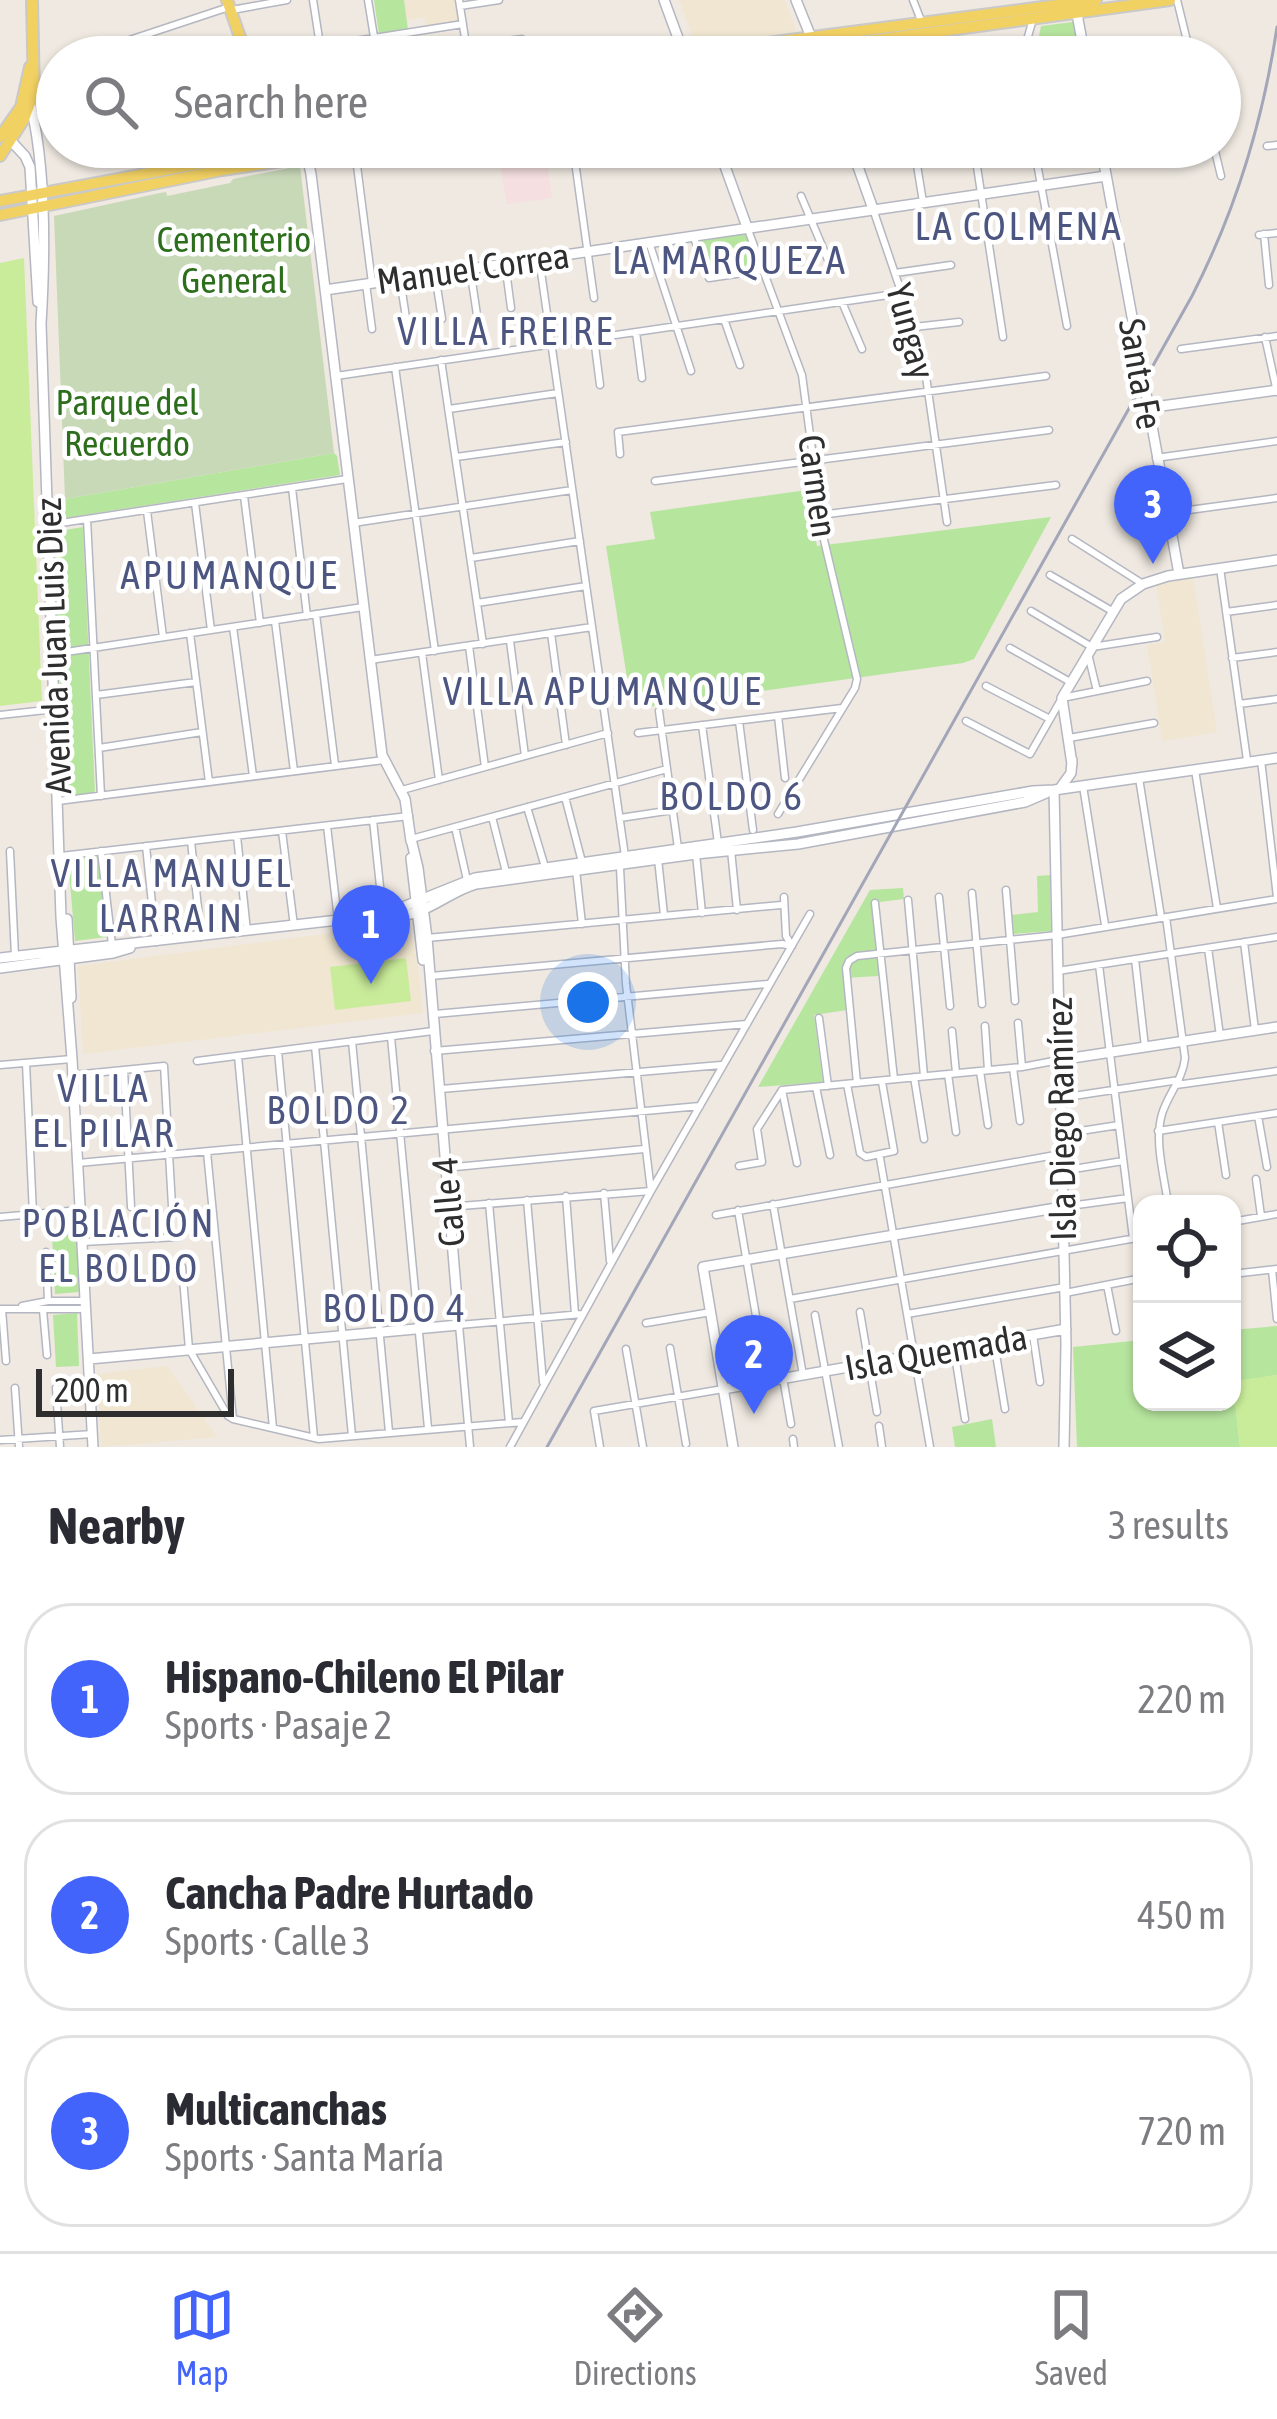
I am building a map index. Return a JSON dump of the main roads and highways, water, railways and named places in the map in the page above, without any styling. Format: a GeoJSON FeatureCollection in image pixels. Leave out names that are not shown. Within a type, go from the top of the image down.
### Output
{"type":"FeatureCollection","features":[{"type":"Feature","properties":{"kind":"main road"},"geometry":{"type":"LineString","coordinates":[[5,139],[31,106],[36,78],[32,0]]}},
{"type":"Feature","properties":{"kind":"main road"},"geometry":{"type":"LineString","coordinates":[[864,36],[922,23],[1092,0]]}},
{"type":"Feature","properties":{"kind":"main road"},"geometry":{"type":"LineString","coordinates":[[1077,14],[1092,0]]}},
{"type":"Feature","properties":{"kind":"main road"},"geometry":{"type":"LineString","coordinates":[[876,36],[1028,9],[1077,14],[1166,1]]}},
{"type":"Feature","properties":{"kind":"main road"},"geometry":{"type":"LineString","coordinates":[[229,6],[241,36]]}},
{"type":"Feature","properties":{"kind":"main road"},"geometry":{"type":"LineString","coordinates":[[0,156],[24,100],[33,58]]}},
{"type":"Feature","properties":{"kind":"main road"},"geometry":{"type":"LineString","coordinates":[[0,215],[36,201],[175,168]]}},
{"type":"Feature","properties":{"kind":"main road"},"geometry":{"type":"LineString","coordinates":[[0,201],[36,201],[231,168]]}},
{"type":"Feature","properties":{"kind":"railway"},"geometry":{"type":"LineString","coordinates":[[547,1447],[1192,296],[1245,165],[1277,27]]}},
{"type":"Feature","properties":{"kind":"place","name":"Multicanchas"},"geometry":{"type":"Point","coordinates":[1153,564]}},
{"type":"Feature","properties":{"kind":"place","name":"Hispano-Chileno El Pilar"},"geometry":{"type":"Point","coordinates":[371,984]}},
{"type":"Feature","properties":{"kind":"place","name":"Cancha Padre Hurtado"},"geometry":{"type":"Point","coordinates":[754,1414]}},
{"type":"Feature","properties":{"kind":"district","name":"LA COLMENA"},"geometry":{"type":"Point","coordinates":[1019,226]}},
{"type":"Feature","properties":{"kind":"district","name":"LA MARQUEZA"},"geometry":{"type":"Point","coordinates":[730,260]}},
{"type":"Feature","properties":{"kind":"district","name":"VILLA FREIRE"},"geometry":{"type":"Point","coordinates":[506,331]}},
{"type":"Feature","properties":{"kind":"district","name":"APUMANQUE"},"geometry":{"type":"Point","coordinates":[230,575]}},
{"type":"Feature","properties":{"kind":"district","name":"VILLA APUMANQUE"},"geometry":{"type":"Point","coordinates":[603,691]}},
{"type":"Feature","properties":{"kind":"district","name":"BOLDO 6"},"geometry":{"type":"Point","coordinates":[732,796]}},
{"type":"Feature","properties":{"kind":"district","name":"VILLA MANUEL LARRAIN"},"geometry":{"type":"Point","coordinates":[172,896]}},
{"type":"Feature","properties":{"kind":"district","name":"VILLA EL PILAR"},"geometry":{"type":"Point","coordinates":[104,1110]}},
{"type":"Feature","properties":{"kind":"district","name":"BOLDO 2"},"geometry":{"type":"Point","coordinates":[339,1110]}},
{"type":"Feature","properties":{"kind":"district","name":"POBLACIÓN EL BOLDO"},"geometry":{"type":"Point","coordinates":[119,1246]}},
{"type":"Feature","properties":{"kind":"district","name":"BOLDO 4"},"geometry":{"type":"Point","coordinates":[395,1308]}},
{"type":"Feature","properties":{"kind":"park label","name":"Cementerio General"},"geometry":{"type":"Point","coordinates":[234,260]}},
{"type":"Feature","properties":{"kind":"park label","name":"Parque del Recuerdo"},"geometry":{"type":"Point","coordinates":[127,422]}}]}
